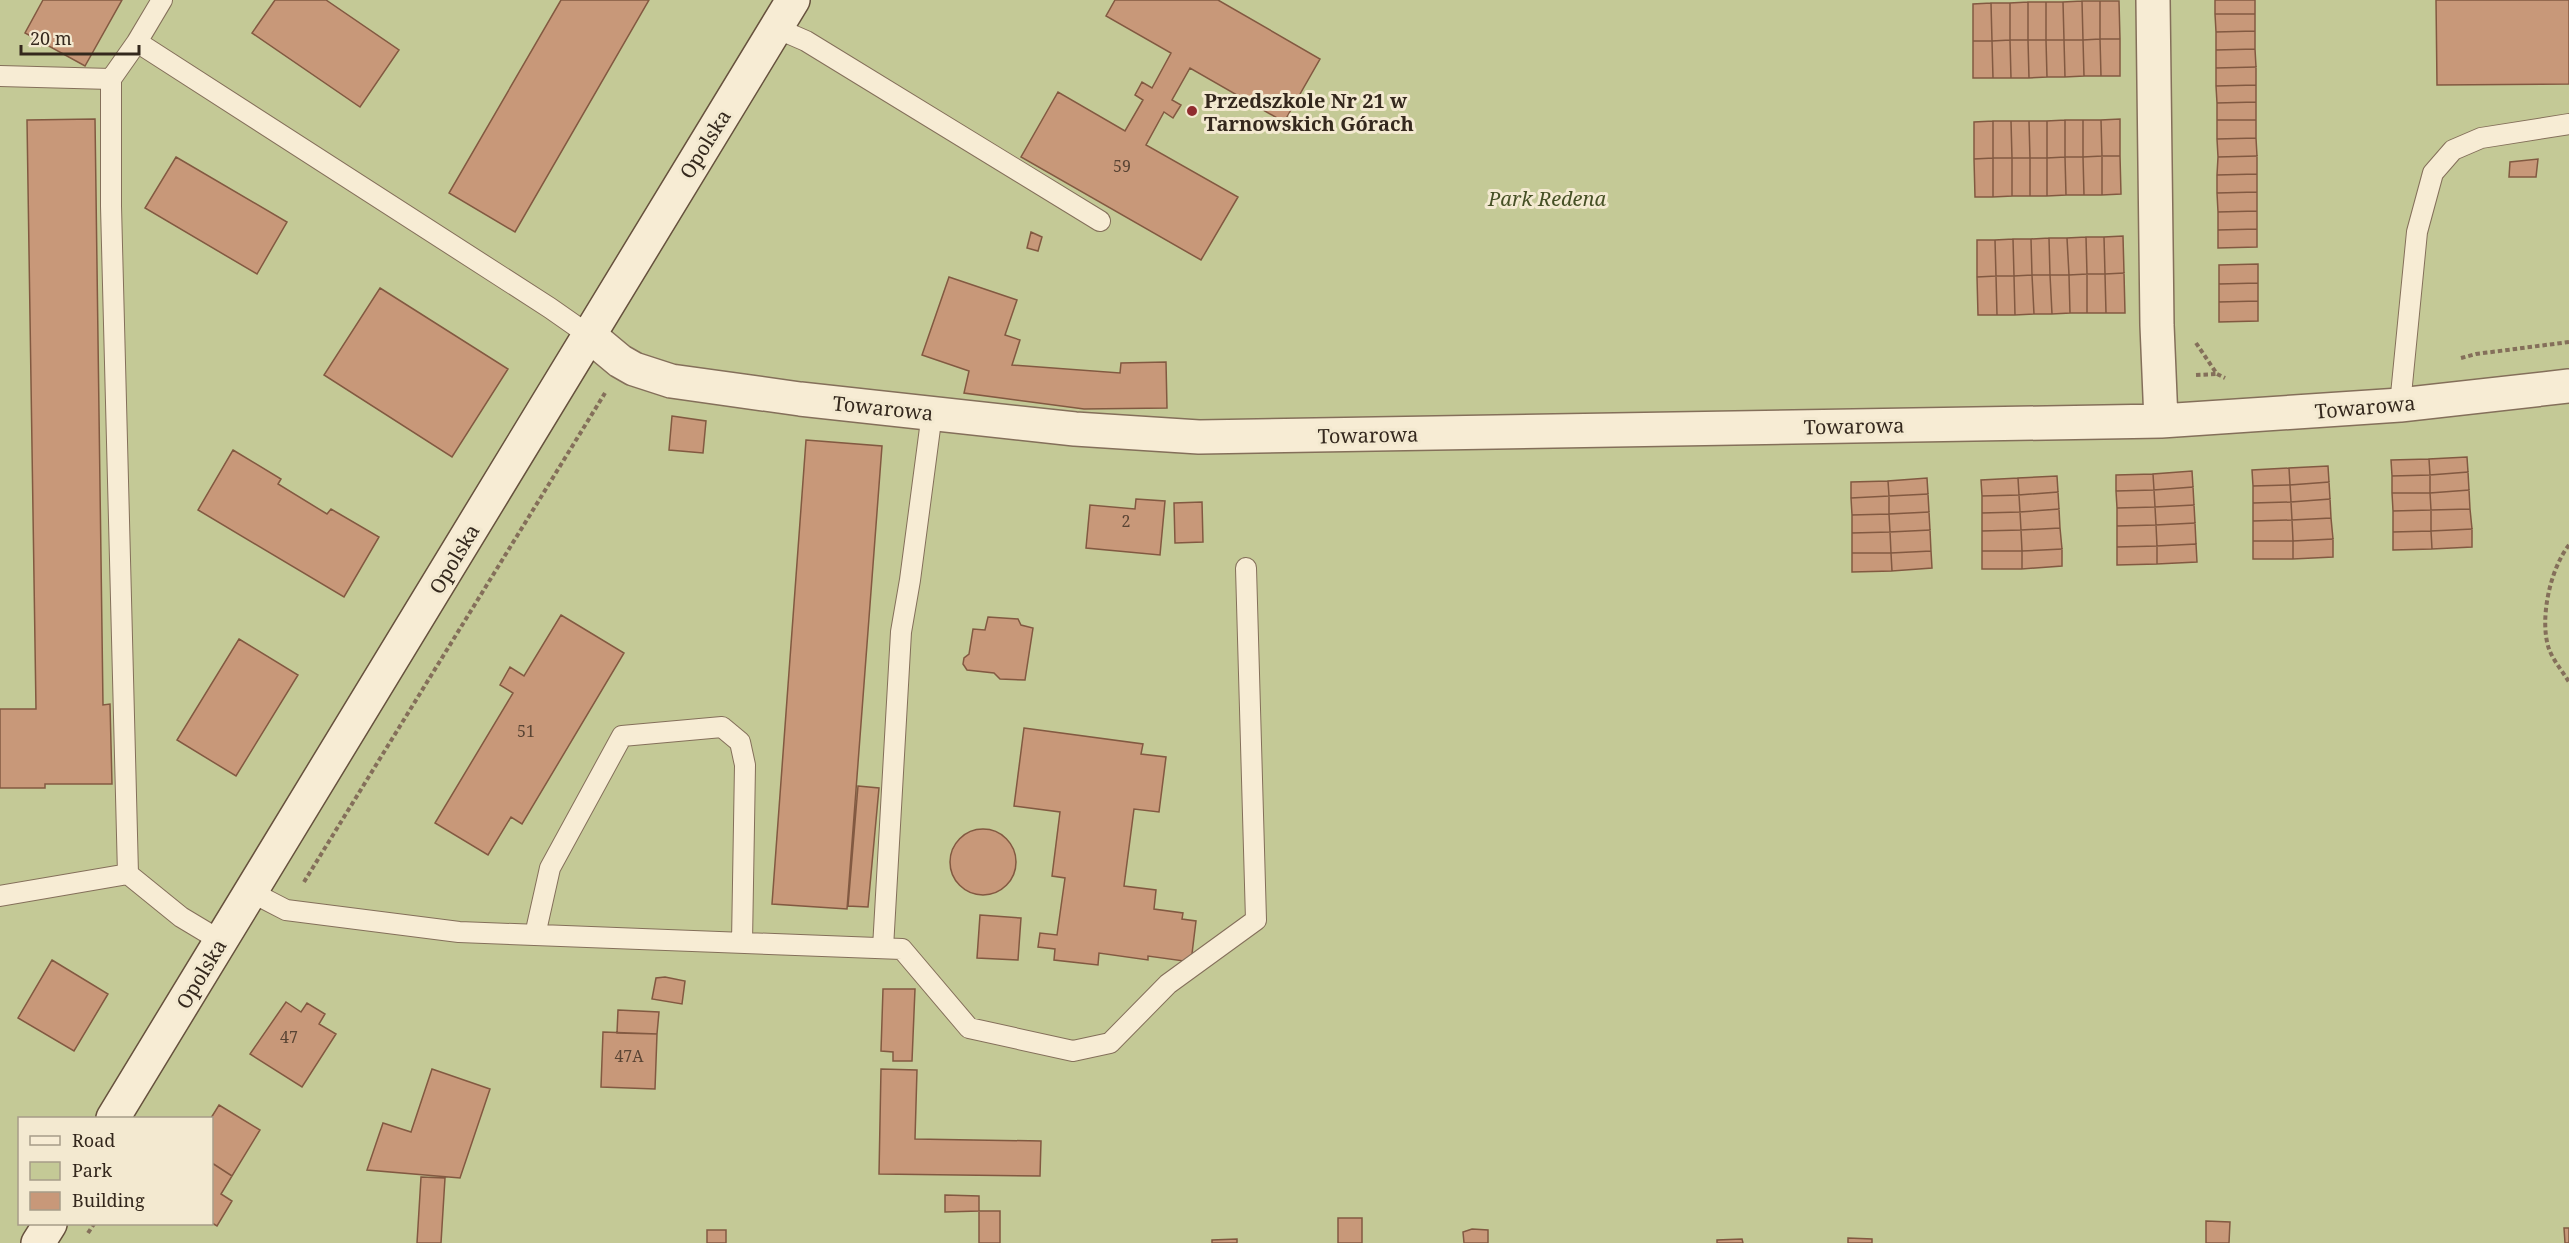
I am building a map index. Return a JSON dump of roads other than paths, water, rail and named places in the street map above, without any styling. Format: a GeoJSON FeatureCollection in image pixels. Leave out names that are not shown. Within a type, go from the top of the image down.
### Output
{"type":"FeatureCollection","features":[{"type":"Feature","properties":{"kind":"street","name":"Opolska"},"geometry":{"type":"LineString","coordinates":[[115,1117],[793,0]]}},
{"type":"Feature","properties":{"kind":"street"},"geometry":{"type":"LineString","coordinates":[[2153,0],[2157,325],[2161,421]]}},
{"type":"Feature","properties":{"kind":"street","name":"Towarowa"},"geometry":{"type":"LineString","coordinates":[[590,336],[620,361],[634,369],[670,381],[800,399],[1075,429],[1199,437],[2161,421],[2400,405],[2569,386]]}},
{"type":"Feature","properties":{"kind":"street"},"geometry":{"type":"LineString","coordinates":[[38,1243],[49,1225]]}},
{"type":"Feature","properties":{"kind":"lane"},"geometry":{"type":"LineString","coordinates":[[128,874],[111,206],[111,79],[162,0]]}},
{"type":"Feature","properties":{"kind":"lane"},"geometry":{"type":"LineString","coordinates":[[776,28],[806,41],[1100,221]]}},
{"type":"Feature","properties":{"kind":"lane"},"geometry":{"type":"LineString","coordinates":[[137,42],[590,336]]}},
{"type":"Feature","properties":{"kind":"lane"},"geometry":{"type":"LineString","coordinates":[[0,76],[111,79]]}},
{"type":"Feature","properties":{"kind":"lane"},"geometry":{"type":"LineString","coordinates":[[2400,405],[2417,232],[2433,173],[2453,150],[2481,138],[2569,124]]}},
{"type":"Feature","properties":{"kind":"lane"},"geometry":{"type":"LineString","coordinates":[[883,948],[901,632],[932,413]]}},
{"type":"Feature","properties":{"kind":"lane"},"geometry":{"type":"LineString","coordinates":[[251,892],[286,910],[459,932],[902,949],[969,1028],[1073,1051],[1110,1043],[1168,984],[1256,920],[1246,568]]}},
{"type":"Feature","properties":{"kind":"lane"},"geometry":{"type":"LineString","coordinates":[[535,935],[550,868],[622,736],[722,727],[740,742],[745,765],[742,942]]}},
{"type":"Feature","properties":{"kind":"lane"},"geometry":{"type":"LineString","coordinates":[[0,896],[128,874],[181,917],[221,941]]}},
{"type":"Feature","properties":{"kind":"place","name":"Przedszkole Nr 21 w Tarnowskich Górach"},"geometry":{"type":"Point","coordinates":[1192,111]}},
{"type":"Feature","properties":{"kind":"park label","name":"Park Redena"},"geometry":{"type":"Point","coordinates":[1547,198]}}]}
